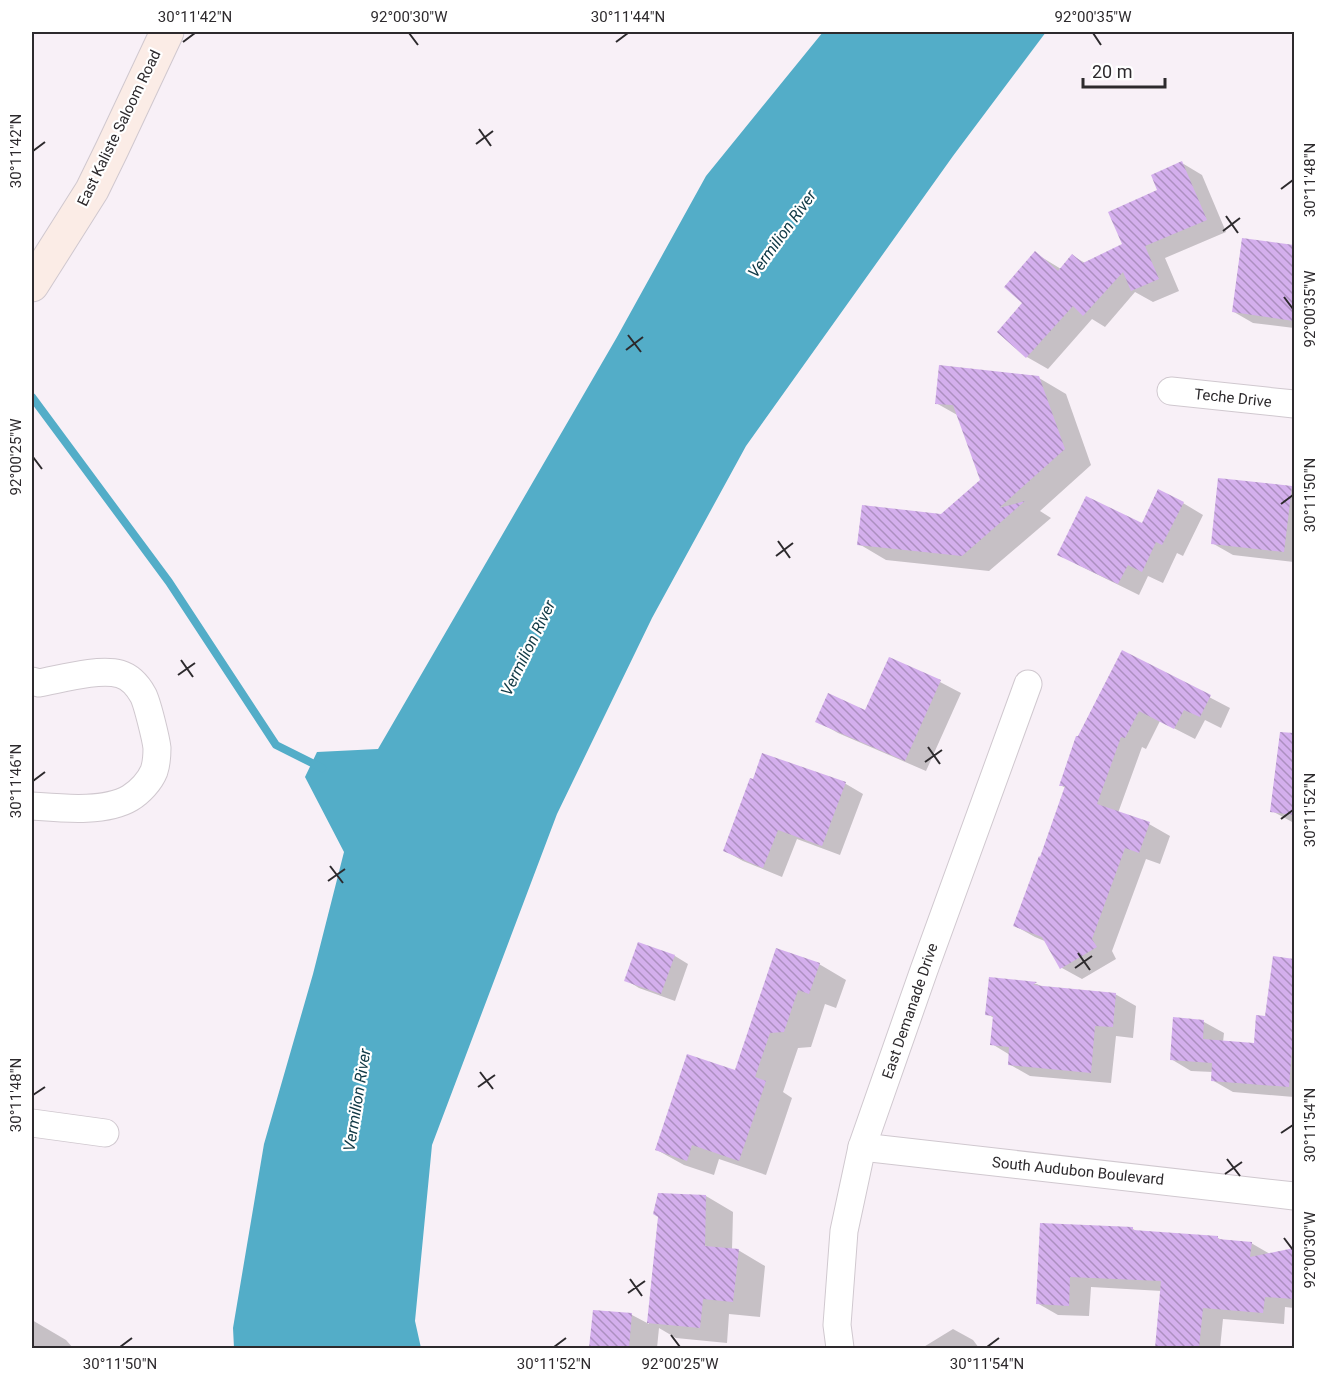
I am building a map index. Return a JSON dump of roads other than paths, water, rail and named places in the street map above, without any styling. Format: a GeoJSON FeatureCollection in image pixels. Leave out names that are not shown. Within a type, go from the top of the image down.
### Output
{"type":"FeatureCollection","features":[{"type":"Feature","properties":{"kind":"main road","name":"East Kaliste Saloom Road"},"geometry":{"type":"LineString","coordinates":[[32,284],[92,190],[167,32]]}},
{"type":"Feature","properties":{"kind":"street","name":"Teche Drive"},"geometry":{"type":"LineString","coordinates":[[1171,391],[1294,404]]}},
{"type":"Feature","properties":{"kind":"street"},"geometry":{"type":"LineString","coordinates":[[32,681],[39,683],[105,671],[122,675],[134,682],[144,697],[157,749],[150,778],[129,800],[114,805],[75,809],[32,806]]}},
{"type":"Feature","properties":{"kind":"street","name":"East Demanade Drive"},"geometry":{"type":"LineString","coordinates":[[840,1348],[837,1325],[843,1242],[862,1147],[1028,684]]}},
{"type":"Feature","properties":{"kind":"street"},"geometry":{"type":"LineString","coordinates":[[32,1123],[105,1133]]}},
{"type":"Feature","properties":{"kind":"street","name":"South Audubon Boulevard"},"geometry":{"type":"LineString","coordinates":[[862,1147],[1294,1196]]}},
{"type":"Feature","properties":{"kind":"water","name":"Vermilion River"},"geometry":{"type":"Polygon","coordinates":[[[823,32],[1046,32],[953,156],[746,446],[652,618],[557,814],[432,1145],[415,1321],[421,1348],[234,1348],[233,1328],[264,1144],[313,974],[344,852],[305,777],[317,752],[378,749],[617,337],[706,176],[823,32]]]}},
{"type":"Feature","properties":{"kind":"waterway"},"geometry":{"type":"LineString","coordinates":[[32,397],[169,582],[276,745],[322,768]]}}]}
